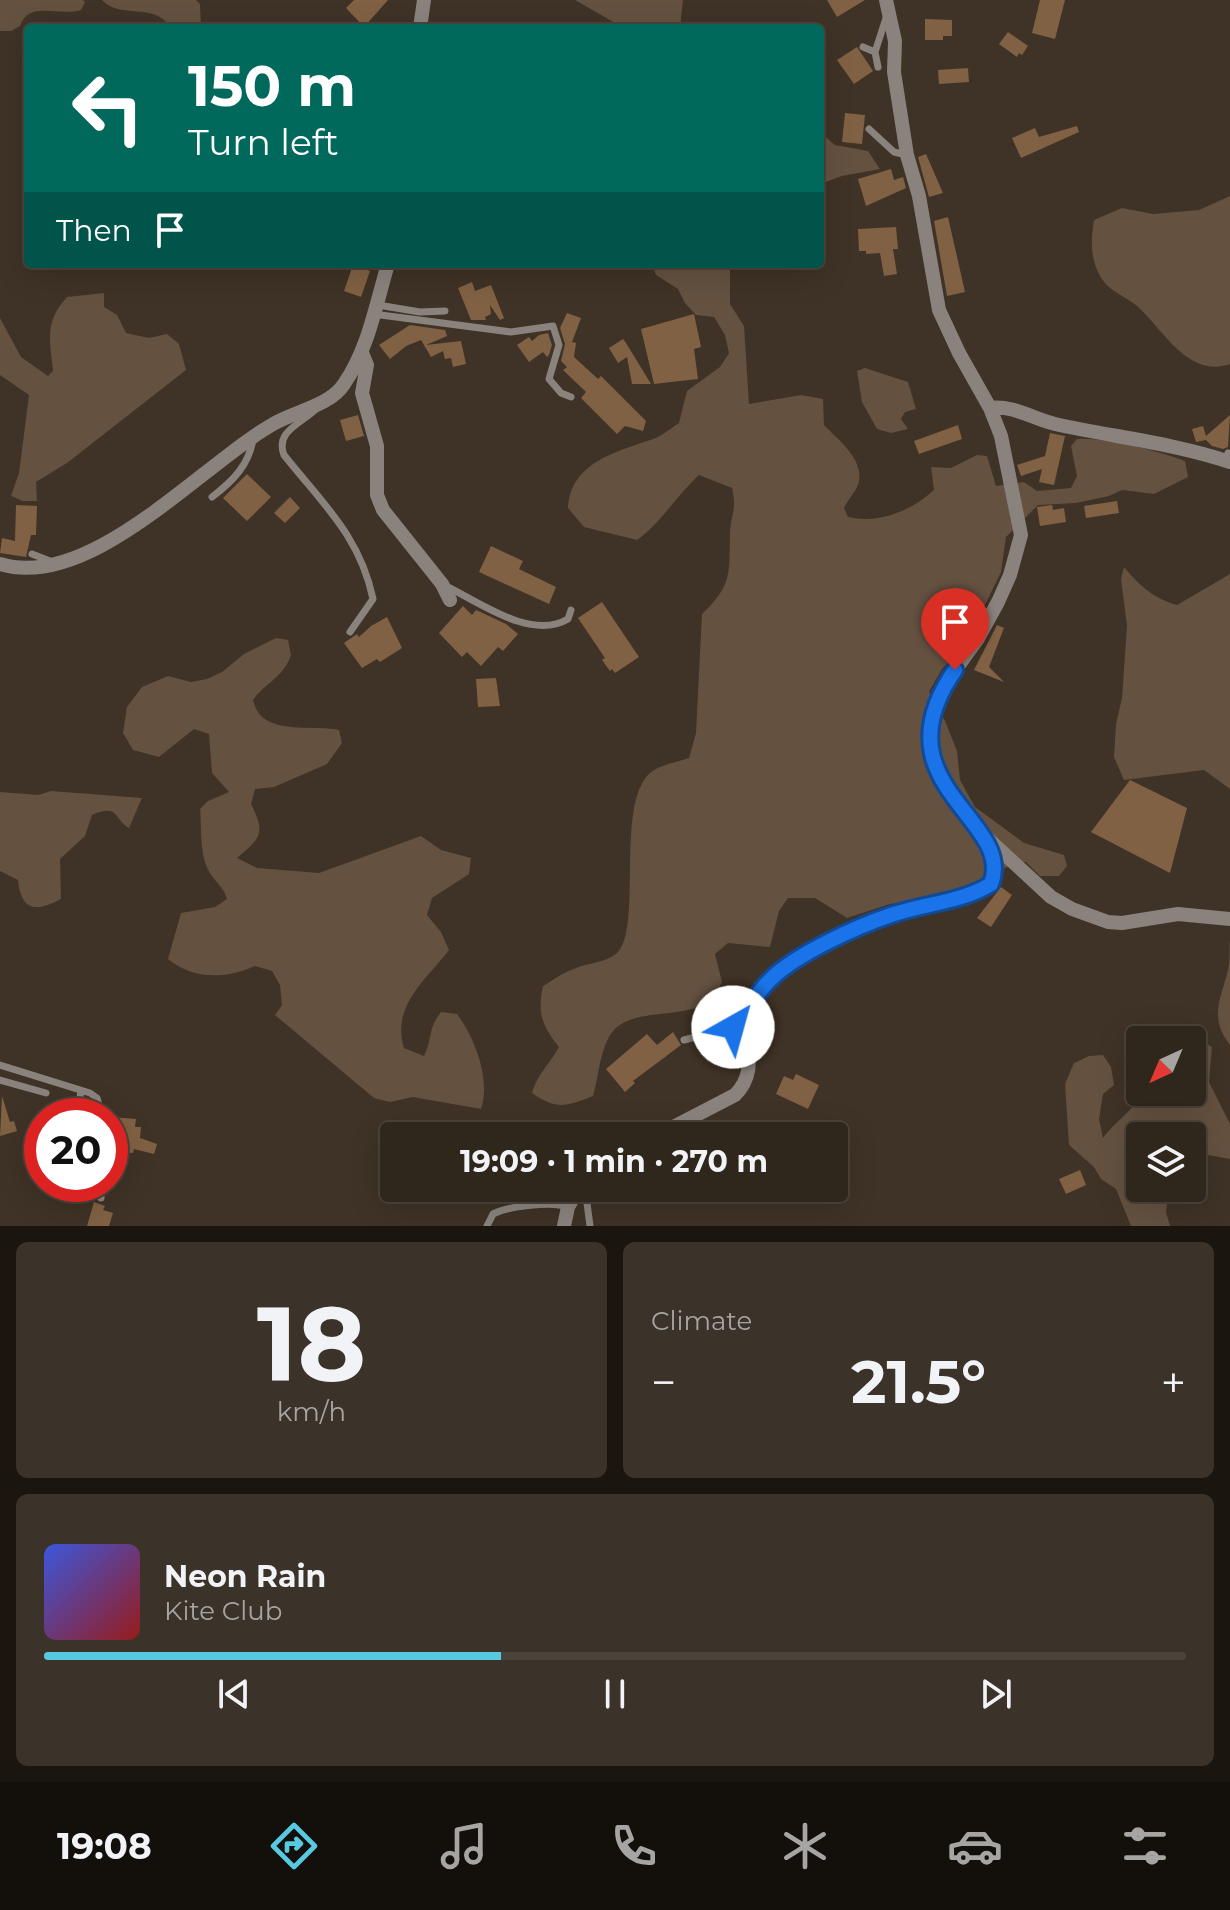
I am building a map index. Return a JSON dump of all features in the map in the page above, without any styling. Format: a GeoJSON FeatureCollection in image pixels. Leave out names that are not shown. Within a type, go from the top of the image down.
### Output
{"type":"FeatureCollection","features":[{"type":"Feature","properties":{"kind":"street"},"geometry":{"type":"LineString","coordinates":[[421,24],[424,0]]}},
{"type":"Feature","properties":{"kind":"street"},"geometry":{"type":"LineString","coordinates":[[887,6],[895,41],[894,72],[907,155],[919,196],[939,310],[990,408],[1007,457],[1021,535],[1020,547],[991,615],[943,687],[931,721],[933,762],[952,797],[985,837],[1051,897],[1072,909],[1108,922],[1139,922],[1178,914],[1225,917]]}},
{"type":"Feature","properties":{"kind":"street"},"geometry":{"type":"LineString","coordinates":[[0,564],[19,569],[45,568],[89,550],[145,519],[274,424],[328,398],[343,387],[362,353],[387,268]]}},
{"type":"Feature","properties":{"kind":"street"},"geometry":{"type":"LineString","coordinates":[[362,353],[367,365],[362,393],[377,446],[377,495],[383,510],[442,584],[450,600]]}},
{"type":"Feature","properties":{"kind":"street"},"geometry":{"type":"LineString","coordinates":[[990,408],[1007,407],[1044,421],[1228,456]]}},
{"type":"Feature","properties":{"kind":"street"},"geometry":{"type":"LineString","coordinates":[[683,1122],[735,1095],[742,1088],[751,1067],[748,1011],[772,977],[802,956],[891,915],[973,895],[991,884],[995,860],[985,837]]}},
{"type":"Feature","properties":{"kind":"street"},"geometry":{"type":"LineString","coordinates":[[564,1226],[572,1202]]}},
{"type":"Feature","properties":{"kind":"lane"},"geometry":{"type":"LineString","coordinates":[[878,67],[875,52],[887,6]]}},
{"type":"Feature","properties":{"kind":"lane"},"geometry":{"type":"LineString","coordinates":[[863,47],[875,52]]}},
{"type":"Feature","properties":{"kind":"lane"},"geometry":{"type":"LineString","coordinates":[[869,129],[894,152],[907,155]]}},
{"type":"Feature","properties":{"kind":"lane"},"geometry":{"type":"LineString","coordinates":[[374,309],[445,311]]}},
{"type":"Feature","properties":{"kind":"lane"},"geometry":{"type":"LineString","coordinates":[[374,309],[521,333],[553,326],[559,345],[549,379],[561,393],[571,397]]}},
{"type":"Feature","properties":{"kind":"lane"},"geometry":{"type":"LineString","coordinates":[[328,398],[283,435],[280,446],[284,455],[342,522],[369,582],[373,599],[350,632]]}},
{"type":"Feature","properties":{"kind":"lane"},"geometry":{"type":"LineString","coordinates":[[212,497],[236,476],[248,460],[253,439]]}},
{"type":"Feature","properties":{"kind":"lane"},"geometry":{"type":"LineString","coordinates":[[32,554],[55,565]]}},
{"type":"Feature","properties":{"kind":"lane"},"geometry":{"type":"LineString","coordinates":[[442,584],[537,627],[555,627],[568,619],[571,610]]}},
{"type":"Feature","properties":{"kind":"lane"},"geometry":{"type":"LineString","coordinates":[[684,1040],[733,1027],[748,1011]]}},
{"type":"Feature","properties":{"kind":"lane"},"geometry":{"type":"LineString","coordinates":[[0,1065],[97,1098]]}},
{"type":"Feature","properties":{"kind":"lane"},"geometry":{"type":"LineString","coordinates":[[0,1080],[46,1093]]}},
{"type":"Feature","properties":{"kind":"lane"},"geometry":{"type":"LineString","coordinates":[[80,1098],[81,1091]]}},
{"type":"Feature","properties":{"kind":"lane"},"geometry":{"type":"LineString","coordinates":[[585,1202],[590,1226]]}},
{"type":"Feature","properties":{"kind":"lane"},"geometry":{"type":"LineString","coordinates":[[487,1226],[493,1214],[507,1208],[557,1204],[568,1207]]}},
{"type":"Feature","properties":{"kind":"shaded area"},"geometry":{"type":"Polygon","coordinates":[[[0,0],[85,2],[81,10],[72,12],[37,11],[11,31],[0,31],[0,0]]]}},
{"type":"Feature","properties":{"kind":"shaded area"},"geometry":{"type":"Polygon","coordinates":[[[102,0],[196,0],[200,4],[201,24],[168,24],[156,15],[109,6],[102,0]]]}},
{"type":"Feature","properties":{"kind":"shaded area"},"geometry":{"type":"Polygon","coordinates":[[[575,0],[683,0],[680,24],[617,24],[575,0]]]}},
{"type":"Feature","properties":{"kind":"shaded area"},"geometry":{"type":"Polygon","coordinates":[[[824,135],[835,145],[868,151],[880,169],[824,183],[824,135]]]}},
{"type":"Feature","properties":{"kind":"shaded area"},"geometry":{"type":"Polygon","coordinates":[[[1230,196],[1230,364],[1215,367],[1189,358],[1137,306],[1106,285],[1094,261],[1092,234],[1094,220],[1122,208],[1153,214],[1199,210],[1230,196]]]}},
{"type":"Feature","properties":{"kind":"shaded area"},"geometry":{"type":"Polygon","coordinates":[[[653,268],[730,268],[730,304],[744,326],[749,404],[801,395],[823,399],[824,425],[850,452],[858,467],[858,485],[844,508],[848,517],[871,519],[905,510],[934,490],[931,467],[951,468],[977,455],[987,456],[996,486],[1024,482],[1037,491],[1071,488],[1077,476],[1071,446],[1077,439],[1116,442],[1174,457],[1185,461],[1188,477],[1154,494],[1122,490],[1076,503],[1038,505],[1006,537],[1001,572],[982,611],[963,647],[942,669],[929,692],[957,751],[960,780],[975,807],[1024,843],[1064,855],[1067,866],[1059,876],[1040,876],[1026,862],[990,872],[981,883],[944,896],[890,904],[847,918],[815,898],[788,898],[779,911],[770,947],[728,943],[715,954],[722,982],[712,998],[690,1009],[622,1023],[605,1045],[593,1096],[561,1105],[532,1093],[559,1047],[542,1019],[543,986],[581,966],[611,957],[624,940],[628,919],[634,806],[641,784],[654,770],[689,758],[696,733],[702,614],[719,595],[729,568],[734,506],[732,488],[699,475],[637,540],[584,527],[568,508],[571,492],[586,469],[611,454],[656,438],[679,423],[687,391],[720,367],[729,353],[725,335],[714,317],[696,315],[678,289],[656,275],[653,268]]]}},
{"type":"Feature","properties":{"kind":"shaded area"},"geometry":{"type":"Polygon","coordinates":[[[104,293],[104,307],[117,315],[126,333],[149,338],[167,334],[179,344],[186,370],[67,463],[36,482],[37,501],[23,501],[11,496],[19,473],[29,395],[0,375],[0,318],[21,357],[48,376],[53,371],[50,332],[60,306],[67,297],[104,293]]]}},
{"type":"Feature","properties":{"kind":"shaded area"},"geometry":{"type":"Polygon","coordinates":[[[865,368],[908,382],[916,409],[905,412],[901,419],[908,429],[891,433],[877,429],[862,402],[857,371],[865,368]]]}},
{"type":"Feature","properties":{"kind":"shaded area"},"geometry":{"type":"Polygon","coordinates":[[[1124,567],[1148,590],[1177,605],[1230,574],[1230,789],[1204,770],[1124,780],[1114,757],[1127,626],[1121,579],[1124,567]]]}},
{"type":"Feature","properties":{"kind":"shaded area"},"geometry":{"type":"Polygon","coordinates":[[[276,638],[288,640],[291,655],[284,669],[253,700],[258,712],[276,724],[288,727],[339,730],[342,743],[327,764],[274,787],[255,789],[251,804],[259,823],[258,836],[237,858],[257,868],[319,873],[421,836],[441,850],[471,858],[469,874],[432,898],[427,915],[441,932],[449,950],[406,1006],[401,1033],[404,1048],[424,1056],[441,1012],[457,1014],[480,1060],[484,1085],[481,1109],[413,1097],[390,1102],[374,1098],[275,1015],[282,1005],[280,985],[272,971],[255,966],[222,975],[199,974],[168,959],[181,913],[215,907],[227,899],[206,866],[200,809],[208,801],[229,792],[212,773],[209,734],[194,729],[159,757],[133,750],[123,733],[127,707],[142,687],[168,676],[191,682],[207,679],[222,672],[244,654],[276,638]]]}},
{"type":"Feature","properties":{"kind":"shaded area"},"geometry":{"type":"Polygon","coordinates":[[[51,791],[142,798],[129,828],[112,812],[92,815],[85,836],[60,859],[61,899],[37,907],[22,898],[18,880],[0,871],[0,792],[38,795],[51,791]]]}},
{"type":"Feature","properties":{"kind":"shaded area"},"geometry":{"type":"Polygon","coordinates":[[[1230,939],[1230,1045],[1219,1025],[1218,1015],[1229,965],[1230,939]]]}},
{"type":"Feature","properties":{"kind":"shaded area"},"geometry":{"type":"Polygon","coordinates":[[[1206,1044],[1212,1047],[1209,1082],[1230,1124],[1230,1159],[1206,1155],[1206,1122],[1126,1122],[1126,1202],[1167,1202],[1170,1226],[1131,1226],[1116,1189],[1101,1179],[1094,1167],[1069,1145],[1065,1084],[1074,1063],[1089,1056],[1103,1055],[1111,1067],[1114,1085],[1103,1094],[1099,1119],[1103,1138],[1133,1106],[1206,1106],[1206,1044]]]}},
{"type":"Feature","properties":{"kind":"building"},"geometry":{"type":"Polygon","coordinates":[[[354,0],[388,0],[367,24],[361,24],[346,8],[354,0]]]}},
{"type":"Feature","properties":{"kind":"building"},"geometry":{"type":"Polygon","coordinates":[[[827,0],[865,0],[837,17],[827,0]]]}},
{"type":"Feature","properties":{"kind":"building"},"geometry":{"type":"Polygon","coordinates":[[[1040,0],[1065,0],[1055,39],[1032,33],[1040,0]]]}},
{"type":"Feature","properties":{"kind":"building"},"geometry":{"type":"Polygon","coordinates":[[[925,19],[952,20],[952,36],[943,36],[943,40],[925,40],[925,19]]]}},
{"type":"Feature","properties":{"kind":"building"},"geometry":{"type":"Polygon","coordinates":[[[1008,32],[1028,46],[1022,55],[1019,53],[1017,57],[999,44],[1008,32]]]}},
{"type":"Feature","properties":{"kind":"building"},"geometry":{"type":"Polygon","coordinates":[[[857,47],[873,71],[854,84],[837,60],[857,47]]]}},
{"type":"Feature","properties":{"kind":"building"},"geometry":{"type":"Polygon","coordinates":[[[968,68],[969,82],[939,84],[938,70],[968,68]]]}},
{"type":"Feature","properties":{"kind":"building"},"geometry":{"type":"Polygon","coordinates":[[[845,113],[865,115],[862,144],[842,142],[845,113]]]}},
{"type":"Feature","properties":{"kind":"building"},"geometry":{"type":"Polygon","coordinates":[[[1077,126],[1079,132],[1021,158],[1012,138],[1035,128],[1039,137],[1077,126]]]}},
{"type":"Feature","properties":{"kind":"building"},"geometry":{"type":"Polygon","coordinates":[[[926,154],[943,193],[929,197],[918,157],[926,154]]]}},
{"type":"Feature","properties":{"kind":"building"},"geometry":{"type":"Polygon","coordinates":[[[891,169],[894,180],[903,177],[906,188],[866,206],[858,179],[891,169]]]}},
{"type":"Feature","properties":{"kind":"building"},"geometry":{"type":"Polygon","coordinates":[[[948,217],[965,292],[947,296],[934,221],[948,217]]]}},
{"type":"Feature","properties":{"kind":"building"},"geometry":{"type":"Polygon","coordinates":[[[896,227],[898,249],[893,249],[897,274],[884,276],[880,253],[859,251],[858,229],[896,227]]]}},
{"type":"Feature","properties":{"kind":"building"},"geometry":{"type":"Polygon","coordinates":[[[352,268],[370,271],[361,297],[344,291],[352,268]]]}},
{"type":"Feature","properties":{"kind":"building"},"geometry":{"type":"Polygon","coordinates":[[[472,282],[475,291],[491,285],[504,318],[500,320],[490,305],[491,314],[485,317],[486,320],[471,320],[458,288],[472,282]]]}},
{"type":"Feature","properties":{"kind":"building"},"geometry":{"type":"Polygon","coordinates":[[[567,313],[581,318],[572,342],[576,343],[574,357],[598,379],[601,376],[646,421],[643,431],[625,426],[617,434],[581,398],[586,392],[563,370],[567,367],[561,361],[565,344],[560,328],[567,313]]]}},
{"type":"Feature","properties":{"kind":"building"},"geometry":{"type":"Polygon","coordinates":[[[694,314],[701,347],[694,349],[698,379],[654,384],[641,329],[694,314]]]}},
{"type":"Feature","properties":{"kind":"building"},"geometry":{"type":"Polygon","coordinates":[[[410,325],[445,330],[447,336],[426,345],[461,341],[466,364],[453,367],[451,358],[445,359],[443,351],[431,357],[421,340],[406,346],[390,359],[379,345],[410,325]]]}},
{"type":"Feature","properties":{"kind":"building"},"geometry":{"type":"Polygon","coordinates":[[[548,333],[552,345],[549,355],[547,357],[543,352],[529,362],[517,345],[529,337],[532,341],[548,333]]]}},
{"type":"Feature","properties":{"kind":"building"},"geometry":{"type":"Polygon","coordinates":[[[623,339],[651,384],[632,384],[627,357],[618,363],[609,348],[623,339]]]}},
{"type":"Feature","properties":{"kind":"building"},"geometry":{"type":"Polygon","coordinates":[[[358,415],[364,436],[346,441],[340,420],[358,415]]]}},
{"type":"Feature","properties":{"kind":"building"},"geometry":{"type":"Polygon","coordinates":[[[1230,415],[1228,447],[1212,446],[1206,440],[1196,442],[1192,429],[1203,426],[1206,436],[1230,415]]]}},
{"type":"Feature","properties":{"kind":"building"},"geometry":{"type":"Polygon","coordinates":[[[958,425],[962,439],[919,454],[914,441],[958,425]]]}},
{"type":"Feature","properties":{"kind":"building"},"geometry":{"type":"Polygon","coordinates":[[[1050,433],[1065,436],[1054,485],[1039,482],[1042,469],[1021,476],[1017,465],[1045,456],[1050,433]]]}},
{"type":"Feature","properties":{"kind":"building"},"geometry":{"type":"Polygon","coordinates":[[[247,474],[271,497],[247,521],[223,498],[247,474]]]}},
{"type":"Feature","properties":{"kind":"building"},"geometry":{"type":"Polygon","coordinates":[[[290,497],[300,508],[285,523],[274,513],[290,497]]]}},
{"type":"Feature","properties":{"kind":"building"},"geometry":{"type":"Polygon","coordinates":[[[1117,501],[1119,513],[1086,518],[1084,506],[1117,501]]]}},
{"type":"Feature","properties":{"kind":"building"},"geometry":{"type":"Polygon","coordinates":[[[16,505],[37,506],[36,535],[31,535],[26,557],[0,553],[2,538],[15,541],[16,505]]]}},
{"type":"Feature","properties":{"kind":"building"},"geometry":{"type":"Polygon","coordinates":[[[1052,505],[1053,510],[1064,508],[1066,522],[1040,526],[1037,507],[1052,505]]]}},
{"type":"Feature","properties":{"kind":"building"},"geometry":{"type":"Polygon","coordinates":[[[491,546],[523,561],[519,569],[556,587],[549,604],[479,572],[491,546]]]}},
{"type":"Feature","properties":{"kind":"building"},"geometry":{"type":"Polygon","coordinates":[[[602,602],[639,657],[615,673],[602,660],[605,658],[578,618],[602,602]]]}},
{"type":"Feature","properties":{"kind":"building"},"geometry":{"type":"Polygon","coordinates":[[[463,606],[472,615],[476,610],[506,624],[518,634],[503,651],[498,647],[481,666],[467,652],[462,657],[439,633],[463,606]]]}},
{"type":"Feature","properties":{"kind":"building"},"geometry":{"type":"Polygon","coordinates":[[[387,617],[402,648],[380,662],[377,659],[362,668],[344,643],[357,634],[359,637],[387,617]]]}},
{"type":"Feature","properties":{"kind":"building"},"geometry":{"type":"Polygon","coordinates":[[[997,625],[1004,628],[989,667],[1004,682],[974,670],[997,625]]]}},
{"type":"Feature","properties":{"kind":"building"},"geometry":{"type":"Polygon","coordinates":[[[496,678],[500,706],[478,707],[476,679],[496,678]]]}},
{"type":"Feature","properties":{"kind":"building"},"geometry":{"type":"Polygon","coordinates":[[[1130,780],[1187,808],[1170,873],[1091,832],[1130,780]]]}},
{"type":"Feature","properties":{"kind":"building"},"geometry":{"type":"Polygon","coordinates":[[[1001,887],[1012,895],[991,927],[977,918],[1001,887]]]}},
{"type":"Feature","properties":{"kind":"building"},"geometry":{"type":"Polygon","coordinates":[[[673,1032],[681,1045],[633,1081],[635,1083],[625,1092],[606,1069],[647,1034],[657,1045],[673,1032]]]}},
{"type":"Feature","properties":{"kind":"building"},"geometry":{"type":"Polygon","coordinates":[[[796,1074],[819,1085],[808,1109],[776,1094],[784,1076],[793,1080],[796,1074]]]}},
{"type":"Feature","properties":{"kind":"building"},"geometry":{"type":"Polygon","coordinates":[[[2,1096],[10,1122],[14,1121],[17,1131],[0,1136],[2,1096]]]}},
{"type":"Feature","properties":{"kind":"building"},"geometry":{"type":"Polygon","coordinates":[[[128,1118],[136,1119],[135,1127],[141,1127],[140,1138],[157,1144],[154,1154],[134,1149],[133,1153],[128,1152],[128,1118]]]}},
{"type":"Feature","properties":{"kind":"building"},"geometry":{"type":"Polygon","coordinates":[[[1080,1170],[1086,1185],[1066,1194],[1059,1179],[1080,1170]]]}},
{"type":"Feature","properties":{"kind":"building"},"geometry":{"type":"Polygon","coordinates":[[[94,1202],[105,1206],[103,1210],[113,1213],[109,1226],[87,1226],[94,1202]]]}},
{"type":"Feature","properties":{"kind":"route"},"geometry":{"type":"LineString","coordinates":[[733,1027],[772,977],[802,956],[891,915],[973,895],[991,884],[995,860],[985,837],[952,797],[933,762],[931,721],[943,687],[955,670]]}}]}
